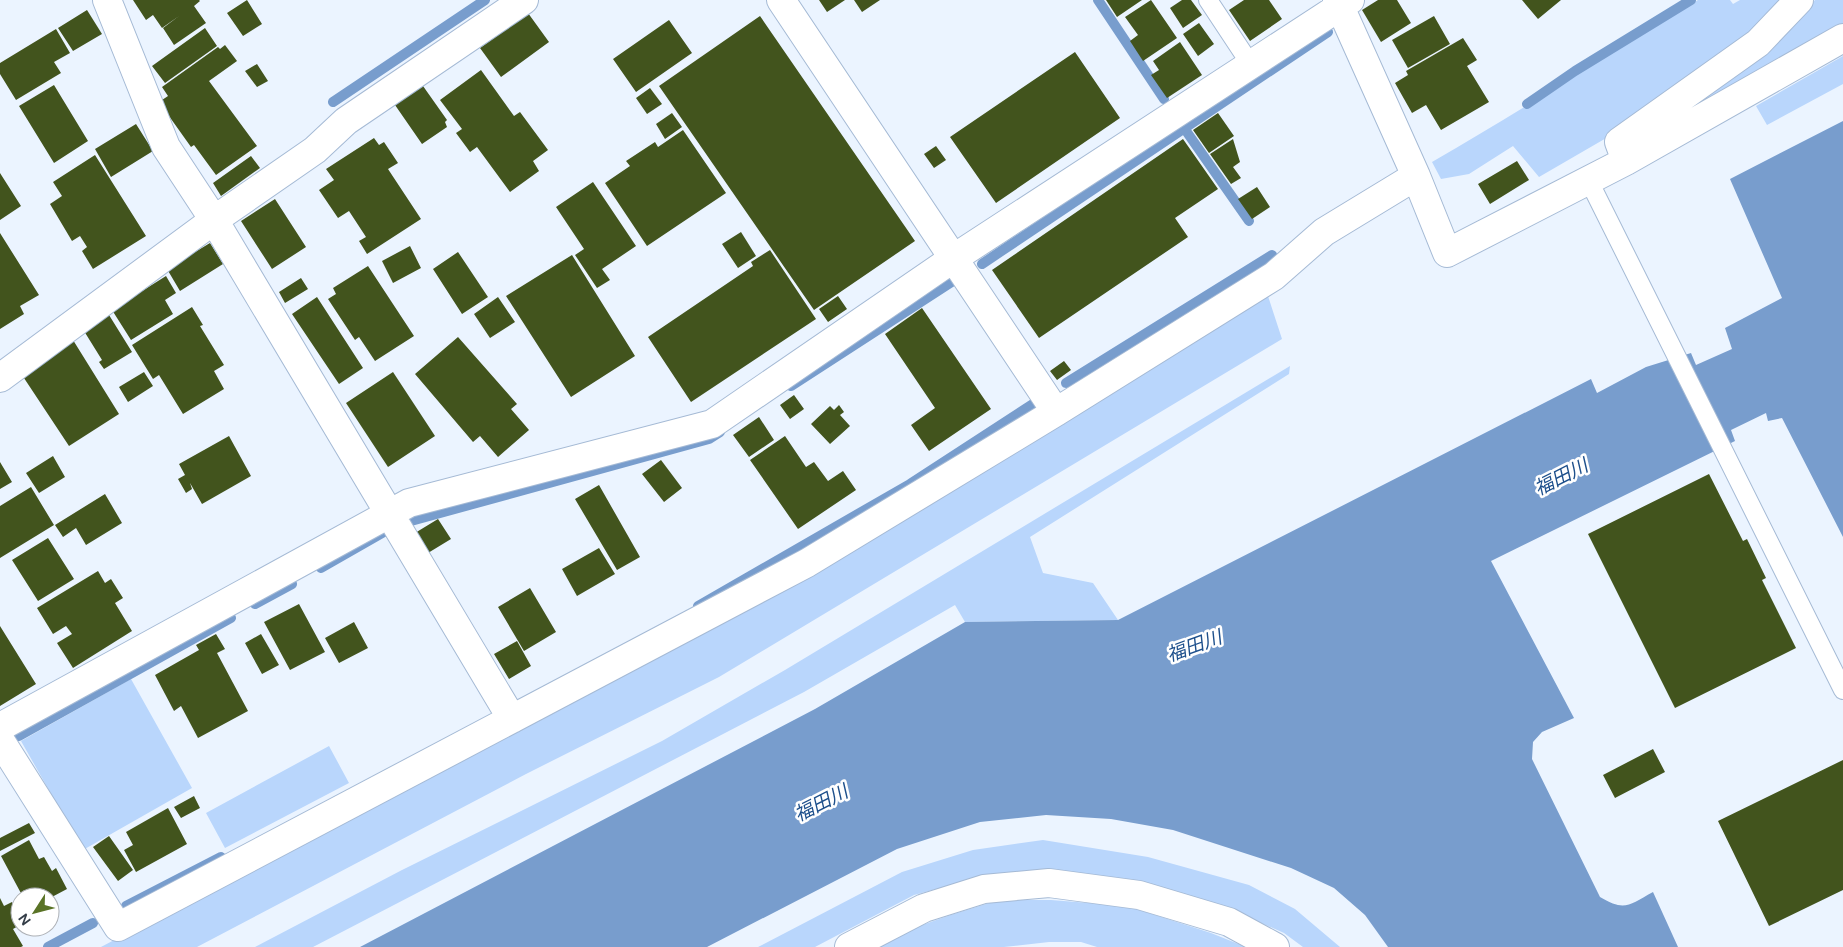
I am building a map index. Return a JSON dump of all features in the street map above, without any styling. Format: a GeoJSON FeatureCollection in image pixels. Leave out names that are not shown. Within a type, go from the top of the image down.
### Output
{"type":"FeatureCollection","features":[{"type":"Feature","properties":{"kind":"street"},"geometry":{"type":"LineString","coordinates":[[107,0],[166,147],[214,220],[512,719]]}},
{"type":"Feature","properties":{"kind":"street"},"geometry":{"type":"LineString","coordinates":[[0,378],[214,220],[315,150],[346,121],[524,0]]}},
{"type":"Feature","properties":{"kind":"street"},"geometry":{"type":"LineString","coordinates":[[781,0],[1056,412]]}},
{"type":"Feature","properties":{"kind":"street"},"geometry":{"type":"LineString","coordinates":[[1626,161],[1619,142],[1758,43],[1800,0]]}},
{"type":"Feature","properties":{"kind":"street"},"geometry":{"type":"LineString","coordinates":[[0,727],[409,503],[712,424],[954,258],[1251,64],[1342,2],[1447,253],[1626,161],[1843,38]]}},
{"type":"Feature","properties":{"kind":"street"},"geometry":{"type":"LineString","coordinates":[[0,740],[118,927],[807,563],[1056,412],[1274,276],[1324,232],[1416,176]]}},
{"type":"Feature","properties":{"kind":"street"},"geometry":{"type":"LineString","coordinates":[[849,947],[924,908],[984,889],[1049,883],[1139,895],[1229,922],[1275,947]]}},
{"type":"Feature","properties":{"kind":"lane"},"geometry":{"type":"LineString","coordinates":[[1208,0],[1251,64]]}},
{"type":"Feature","properties":{"kind":"lane"},"geometry":{"type":"LineString","coordinates":[[1588,179],[1843,690]]}},
{"type":"Feature","properties":{"kind":"shaded area"},"geometry":{"type":"Polygon","coordinates":[[[1698,0],[1730,0],[1733,4],[1740,0],[1790,0],[1762,29],[1608,137],[1539,177],[1513,146],[1469,174],[1441,179],[1432,162],[1698,0]]]}},
{"type":"Feature","properties":{"kind":"shaded area"},"geometry":{"type":"Polygon","coordinates":[[[1815,0],[1843,0],[1843,25],[1653,132],[1807,9],[1815,0]]]}},
{"type":"Feature","properties":{"kind":"shaded area"},"geometry":{"type":"Polygon","coordinates":[[[1843,56],[1843,84],[1767,125],[1756,106],[1843,56]]]}},
{"type":"Feature","properties":{"kind":"shaded area"},"geometry":{"type":"Polygon","coordinates":[[[1267,293],[1282,339],[719,677],[526,774],[197,947],[101,947],[809,573],[1267,293]]]}},
{"type":"Feature","properties":{"kind":"shaded area"},"geometry":{"type":"Polygon","coordinates":[[[1290,366],[1289,374],[1030,537],[1043,573],[1093,583],[1118,620],[965,622],[955,605],[804,692],[313,947],[255,947],[402,870],[662,741],[785,670],[1290,366]]]}},
{"type":"Feature","properties":{"kind":"shaded area"},"geometry":{"type":"Polygon","coordinates":[[[131,679],[192,788],[83,850],[21,741],[131,679]]]}},
{"type":"Feature","properties":{"kind":"shaded area"},"geometry":{"type":"Polygon","coordinates":[[[329,746],[349,783],[225,848],[206,813],[329,746]]]}},
{"type":"Feature","properties":{"kind":"shaded area"},"geometry":{"type":"Polygon","coordinates":[[[1043,840],[1148,857],[1249,885],[1295,909],[1340,947],[1303,947],[1284,933],[1230,909],[1145,882],[1047,871],[977,878],[914,895],[815,947],[758,947],[902,872],[973,850],[1043,840]]]}},
{"type":"Feature","properties":{"kind":"shaded area"},"geometry":{"type":"Polygon","coordinates":[[[999,900],[1051,900],[1127,906],[1211,933],[1246,947],[1097,947],[1081,942],[1049,942],[1004,947],[873,947],[919,926],[999,900]]]}},
{"type":"Feature","properties":{"kind":"water","name":"福田川"},"geometry":{"type":"Polygon","coordinates":[[[1843,121],[1843,537],[1782,418],[1768,421],[1766,413],[1731,430],[1735,441],[1491,561],[1574,718],[1542,732],[1533,742],[1532,759],[1600,897],[1608,902],[1627,905],[1653,892],[1678,947],[1388,947],[1365,915],[1334,888],[1291,868],[1173,830],[1111,819],[1046,815],[980,822],[897,849],[707,947],[360,947],[815,709],[965,622],[1118,620],[1591,379],[1597,393],[1646,367],[1691,353],[1696,365],[1732,349],[1725,328],[1782,298],[1730,179],[1843,121]]]}},
{"type":"Feature","properties":{"kind":"building"},"geometry":{"type":"Polygon","coordinates":[[[133,0],[199,0],[194,6],[206,23],[174,45],[163,28],[179,16],[162,28],[153,15],[146,20],[133,0]]]}},
{"type":"Feature","properties":{"kind":"building"},"geometry":{"type":"Polygon","coordinates":[[[247,0],[262,24],[243,36],[227,13],[247,0]]]}},
{"type":"Feature","properties":{"kind":"building"},"geometry":{"type":"Polygon","coordinates":[[[819,0],[845,0],[827,12],[819,0]]]}},
{"type":"Feature","properties":{"kind":"building"},"geometry":{"type":"Polygon","coordinates":[[[854,0],[880,0],[862,12],[854,0]]]}},
{"type":"Feature","properties":{"kind":"building"},"geometry":{"type":"Polygon","coordinates":[[[1106,0],[1142,0],[1117,17],[1106,0]]]}},
{"type":"Feature","properties":{"kind":"building"},"geometry":{"type":"Polygon","coordinates":[[[1151,0],[1177,38],[1143,61],[1130,41],[1138,35],[1125,17],[1151,0]]]}},
{"type":"Feature","properties":{"kind":"building"},"geometry":{"type":"Polygon","coordinates":[[[1182,0],[1191,0],[1202,15],[1183,28],[1170,8],[1182,0]]]}},
{"type":"Feature","properties":{"kind":"building"},"geometry":{"type":"Polygon","coordinates":[[[1244,0],[1269,0],[1282,19],[1250,41],[1229,10],[1244,0]]]}},
{"type":"Feature","properties":{"kind":"building"},"geometry":{"type":"Polygon","coordinates":[[[1378,0],[1397,0],[1411,23],[1381,42],[1362,10],[1378,0]]]}},
{"type":"Feature","properties":{"kind":"building"},"geometry":{"type":"Polygon","coordinates":[[[1522,0],[1561,0],[1538,19],[1522,0]]]}},
{"type":"Feature","properties":{"kind":"building"},"geometry":{"type":"Polygon","coordinates":[[[87,10],[102,34],[73,51],[58,28],[87,10]]]}},
{"type":"Feature","properties":{"kind":"building"},"geometry":{"type":"Polygon","coordinates":[[[528,13],[549,42],[501,77],[480,48],[528,13]]]}},
{"type":"Feature","properties":{"kind":"building"},"geometry":{"type":"Polygon","coordinates":[[[760,16],[915,241],[814,310],[659,86],[760,16]]]}},
{"type":"Feature","properties":{"kind":"building"},"geometry":{"type":"Polygon","coordinates":[[[1434,16],[1450,44],[1408,68],[1392,40],[1434,16]]]}},
{"type":"Feature","properties":{"kind":"building"},"geometry":{"type":"Polygon","coordinates":[[[669,20],[692,53],[636,92],[613,59],[669,20]]]}},
{"type":"Feature","properties":{"kind":"building"},"geometry":{"type":"Polygon","coordinates":[[[1199,23],[1214,44],[1198,56],[1183,34],[1199,23]]]}},
{"type":"Feature","properties":{"kind":"building"},"geometry":{"type":"Polygon","coordinates":[[[205,28],[217,46],[165,83],[152,66],[205,28]]]}},
{"type":"Feature","properties":{"kind":"building"},"geometry":{"type":"Polygon","coordinates":[[[56,29],[70,53],[54,62],[61,73],[16,100],[0,74],[0,63],[56,29]]]}},
{"type":"Feature","properties":{"kind":"building"},"geometry":{"type":"Polygon","coordinates":[[[1463,38],[1477,60],[1467,66],[1489,102],[1441,130],[1426,105],[1412,113],[1395,83],[1408,75],[1406,71],[1463,38]]]}},
{"type":"Feature","properties":{"kind":"building"},"geometry":{"type":"Polygon","coordinates":[[[1180,42],[1202,75],[1167,98],[1151,75],[1159,70],[1153,61],[1180,42]]]}},
{"type":"Feature","properties":{"kind":"building"},"geometry":{"type":"Polygon","coordinates":[[[225,45],[237,61],[209,81],[257,146],[216,175],[194,145],[191,147],[159,102],[168,96],[162,87],[218,47],[220,49],[225,45]]]}},
{"type":"Feature","properties":{"kind":"building"},"geometry":{"type":"Polygon","coordinates":[[[1075,52],[1120,118],[996,203],[950,137],[1075,52]]]}},
{"type":"Feature","properties":{"kind":"building"},"geometry":{"type":"Polygon","coordinates":[[[257,64],[268,81],[257,87],[245,71],[257,64]]]}},
{"type":"Feature","properties":{"kind":"building"},"geometry":{"type":"Polygon","coordinates":[[[481,70],[514,116],[520,112],[548,150],[533,161],[539,171],[510,192],[477,147],[470,152],[456,133],[462,129],[440,100],[481,70]]]}},
{"type":"Feature","properties":{"kind":"building"},"geometry":{"type":"Polygon","coordinates":[[[54,85],[88,141],[54,163],[19,106],[54,85]]]}},
{"type":"Feature","properties":{"kind":"building"},"geometry":{"type":"Polygon","coordinates":[[[423,86],[447,120],[445,122],[447,127],[422,144],[395,105],[423,86]]]}},
{"type":"Feature","properties":{"kind":"building"},"geometry":{"type":"Polygon","coordinates":[[[650,88],[662,104],[647,114],[636,98],[650,88]]]}},
{"type":"Feature","properties":{"kind":"building"},"geometry":{"type":"Polygon","coordinates":[[[672,113],[682,127],[665,139],[656,124],[672,113]]]}},
{"type":"Feature","properties":{"kind":"building"},"geometry":{"type":"Polygon","coordinates":[[[1218,113],[1234,136],[1209,153],[1193,130],[1218,113]]]}},
{"type":"Feature","properties":{"kind":"building"},"geometry":{"type":"Polygon","coordinates":[[[136,124],[153,151],[111,177],[95,149],[136,124]]]}},
{"type":"Feature","properties":{"kind":"building"},"geometry":{"type":"Polygon","coordinates":[[[683,130],[726,193],[647,246],[605,183],[630,166],[626,161],[655,142],[658,147],[683,130]]]}},
{"type":"Feature","properties":{"kind":"building"},"geometry":{"type":"Polygon","coordinates":[[[374,138],[379,145],[384,142],[398,163],[388,169],[421,219],[367,254],[359,241],[366,237],[349,211],[338,218],[319,190],[334,180],[326,169],[374,138]]]}},
{"type":"Feature","properties":{"kind":"building"},"geometry":{"type":"Polygon","coordinates":[[[1183,139],[1218,189],[1175,218],[1188,237],[1039,338],[992,270],[1183,139]]]}},
{"type":"Feature","properties":{"kind":"building"},"geometry":{"type":"Polygon","coordinates":[[[1233,139],[1240,162],[1233,167],[1241,178],[1231,184],[1210,154],[1233,139]]]}},
{"type":"Feature","properties":{"kind":"building"},"geometry":{"type":"Polygon","coordinates":[[[936,146],[946,160],[934,168],[924,154],[936,146]]]}},
{"type":"Feature","properties":{"kind":"building"},"geometry":{"type":"Polygon","coordinates":[[[95,155],[146,236],[93,269],[82,251],[87,247],[80,236],[72,241],[50,204],[62,196],[53,182],[95,155]]]}},
{"type":"Feature","properties":{"kind":"building"},"geometry":{"type":"Polygon","coordinates":[[[251,156],[260,168],[221,196],[213,183],[251,156]]]}},
{"type":"Feature","properties":{"kind":"building"},"geometry":{"type":"Polygon","coordinates":[[[1517,161],[1529,180],[1490,204],[1478,184],[1517,161]]]}},
{"type":"Feature","properties":{"kind":"building"},"geometry":{"type":"Polygon","coordinates":[[[0,173],[21,206],[0,220],[0,173]]]}},
{"type":"Feature","properties":{"kind":"building"},"geometry":{"type":"Polygon","coordinates":[[[593,182],[636,246],[602,269],[610,280],[597,288],[575,255],[584,249],[556,207],[593,182]]]}},
{"type":"Feature","properties":{"kind":"building"},"geometry":{"type":"Polygon","coordinates":[[[1257,187],[1270,207],[1252,219],[1238,199],[1257,187]]]}},
{"type":"Feature","properties":{"kind":"building"},"geometry":{"type":"Polygon","coordinates":[[[275,199],[306,247],[272,269],[241,221],[275,199]]]}},
{"type":"Feature","properties":{"kind":"building"},"geometry":{"type":"Polygon","coordinates":[[[741,232],[756,256],[738,268],[722,244],[741,232]]]}},
{"type":"Feature","properties":{"kind":"building"},"geometry":{"type":"Polygon","coordinates":[[[0,233],[39,295],[20,306],[24,314],[0,329],[0,233]]]}},
{"type":"Feature","properties":{"kind":"building"},"geometry":{"type":"Polygon","coordinates":[[[210,243],[223,264],[180,291],[167,269],[210,243]]]}},
{"type":"Feature","properties":{"kind":"building"},"geometry":{"type":"Polygon","coordinates":[[[410,246],[421,268],[393,283],[382,261],[410,246]]]}},
{"type":"Feature","properties":{"kind":"building"},"geometry":{"type":"Polygon","coordinates":[[[770,250],[816,319],[691,402],[648,337],[753,266],[751,262],[770,250]]]}},
{"type":"Feature","properties":{"kind":"building"},"geometry":{"type":"Polygon","coordinates":[[[458,252],[488,297],[462,314],[433,269],[458,252]]]}},
{"type":"Feature","properties":{"kind":"building"},"geometry":{"type":"Polygon","coordinates":[[[572,255],[635,356],[571,397],[506,296],[572,255]]]}},
{"type":"Feature","properties":{"kind":"building"},"geometry":{"type":"Polygon","coordinates":[[[368,266],[414,336],[375,361],[359,337],[355,340],[328,299],[336,294],[333,288],[368,266]]]}},
{"type":"Feature","properties":{"kind":"building"},"geometry":{"type":"Polygon","coordinates":[[[166,276],[176,293],[165,300],[173,314],[131,340],[112,310],[166,276]]]}},
{"type":"Feature","properties":{"kind":"building"},"geometry":{"type":"Polygon","coordinates":[[[301,278],[308,289],[285,303],[279,292],[301,278]]]}},
{"type":"Feature","properties":{"kind":"building"},"geometry":{"type":"Polygon","coordinates":[[[838,296],[847,309],[828,322],[819,309],[838,296]]]}},
{"type":"Feature","properties":{"kind":"building"},"geometry":{"type":"Polygon","coordinates":[[[317,297],[363,368],[339,384],[292,314],[317,297]]]}},
{"type":"Feature","properties":{"kind":"building"},"geometry":{"type":"Polygon","coordinates":[[[498,297],[515,322],[490,338],[474,314],[498,297]]]}},
{"type":"Feature","properties":{"kind":"building"},"geometry":{"type":"Polygon","coordinates":[[[192,307],[203,325],[200,326],[224,365],[214,371],[224,389],[183,414],[159,375],[153,379],[132,345],[192,307]]]}},
{"type":"Feature","properties":{"kind":"building"},"geometry":{"type":"Polygon","coordinates":[[[922,308],[991,409],[929,451],[911,425],[935,408],[885,334],[922,308]]]}},
{"type":"Feature","properties":{"kind":"building"},"geometry":{"type":"Polygon","coordinates":[[[109,315],[132,352],[104,369],[99,362],[102,360],[84,331],[109,315]]]}},
{"type":"Feature","properties":{"kind":"building"},"geometry":{"type":"Polygon","coordinates":[[[458,337],[517,404],[511,409],[529,430],[498,457],[480,436],[473,442],[415,374],[458,337]]]}},
{"type":"Feature","properties":{"kind":"building"},"geometry":{"type":"Polygon","coordinates":[[[73,340],[119,414],[69,446],[20,372],[73,340]]]}},
{"type":"Feature","properties":{"kind":"building"},"geometry":{"type":"Polygon","coordinates":[[[1064,361],[1071,370],[1057,380],[1050,371],[1064,361]]]}},
{"type":"Feature","properties":{"kind":"building"},"geometry":{"type":"Polygon","coordinates":[[[144,372],[153,386],[128,402],[119,387],[144,372]]]}},
{"type":"Feature","properties":{"kind":"building"},"geometry":{"type":"Polygon","coordinates":[[[393,372],[435,436],[388,467],[346,403],[393,372]]]}},
{"type":"Feature","properties":{"kind":"building"},"geometry":{"type":"Polygon","coordinates":[[[794,395],[804,409],[790,419],[780,405],[794,395]]]}},
{"type":"Feature","properties":{"kind":"building"},"geometry":{"type":"Polygon","coordinates":[[[839,405],[844,412],[840,415],[850,426],[830,444],[811,424],[830,406],[834,410],[839,405]]]}},
{"type":"Feature","properties":{"kind":"building"},"geometry":{"type":"Polygon","coordinates":[[[759,417],[774,440],[749,457],[733,435],[759,417]]]}},
{"type":"Feature","properties":{"kind":"building"},"geometry":{"type":"Polygon","coordinates":[[[229,436],[251,476],[202,504],[190,483],[192,489],[186,493],[178,479],[185,475],[179,464],[229,436]]]}},
{"type":"Feature","properties":{"kind":"building"},"geometry":{"type":"Polygon","coordinates":[[[785,436],[806,467],[814,462],[828,481],[843,471],[856,490],[798,529],[750,460],[785,436]]]}},
{"type":"Feature","properties":{"kind":"building"},"geometry":{"type":"Polygon","coordinates":[[[53,456],[65,477],[39,493],[26,473],[53,456]]]}},
{"type":"Feature","properties":{"kind":"building"},"geometry":{"type":"Polygon","coordinates":[[[661,460],[682,488],[664,502],[642,474],[661,460]]]}},
{"type":"Feature","properties":{"kind":"building"},"geometry":{"type":"Polygon","coordinates":[[[0,462],[12,482],[0,489],[0,462]]]}},
{"type":"Feature","properties":{"kind":"building"},"geometry":{"type":"Polygon","coordinates":[[[1709,474],[1743,541],[1747,539],[1766,578],[1762,580],[1796,648],[1675,708],[1588,534],[1709,474]]]}},
{"type":"Feature","properties":{"kind":"building"},"geometry":{"type":"Polygon","coordinates":[[[599,485],[640,557],[617,570],[575,499],[599,485]]]}},
{"type":"Feature","properties":{"kind":"building"},"geometry":{"type":"Polygon","coordinates":[[[31,487],[54,525],[0,558],[0,506],[31,487]]]}},
{"type":"Feature","properties":{"kind":"building"},"geometry":{"type":"Polygon","coordinates":[[[105,494],[122,523],[86,545],[76,528],[63,537],[55,525],[105,494]]]}},
{"type":"Feature","properties":{"kind":"building"},"geometry":{"type":"Polygon","coordinates":[[[438,519],[451,539],[428,553],[415,533],[438,519]]]}},
{"type":"Feature","properties":{"kind":"building"},"geometry":{"type":"Polygon","coordinates":[[[48,538],[74,579],[38,601],[12,560],[48,538]]]}},
{"type":"Feature","properties":{"kind":"building"},"geometry":{"type":"Polygon","coordinates":[[[599,548],[615,574],[577,596],[562,569],[599,548]]]}},
{"type":"Feature","properties":{"kind":"building"},"geometry":{"type":"Polygon","coordinates":[[[98,571],[105,583],[111,579],[123,598],[115,603],[132,631],[73,668],[57,643],[72,634],[66,626],[53,634],[37,608],[98,571]]]}},
{"type":"Feature","properties":{"kind":"building"},"geometry":{"type":"Polygon","coordinates":[[[530,588],[556,632],[524,651],[498,607],[530,588]]]}},
{"type":"Feature","properties":{"kind":"building"},"geometry":{"type":"Polygon","coordinates":[[[299,604],[325,652],[290,670],[264,622],[299,604]]]}},
{"type":"Feature","properties":{"kind":"building"},"geometry":{"type":"Polygon","coordinates":[[[354,622],[368,648],[339,663],[325,638],[354,622]]]}},
{"type":"Feature","properties":{"kind":"building"},"geometry":{"type":"Polygon","coordinates":[[[0,626],[36,684],[0,706],[0,626]]]}},
{"type":"Feature","properties":{"kind":"building"},"geometry":{"type":"Polygon","coordinates":[[[216,634],[225,649],[217,653],[248,711],[198,738],[181,706],[174,711],[155,675],[199,650],[196,645],[216,634]]]}},
{"type":"Feature","properties":{"kind":"building"},"geometry":{"type":"Polygon","coordinates":[[[261,634],[279,665],[262,674],[245,643],[261,634]]]}},
{"type":"Feature","properties":{"kind":"building"},"geometry":{"type":"Polygon","coordinates":[[[517,641],[531,666],[509,679],[494,654],[517,641]]]}},
{"type":"Feature","properties":{"kind":"building"},"geometry":{"type":"Polygon","coordinates":[[[1653,749],[1665,772],[1615,798],[1603,775],[1653,749]]]}},
{"type":"Feature","properties":{"kind":"building"},"geometry":{"type":"Polygon","coordinates":[[[1843,760],[1843,890],[1769,926],[1718,821],[1843,760]]]}},
{"type":"Feature","properties":{"kind":"building"},"geometry":{"type":"Polygon","coordinates":[[[194,796],[200,808],[181,818],[174,807],[194,796]]]}},
{"type":"Feature","properties":{"kind":"building"},"geometry":{"type":"Polygon","coordinates":[[[168,808],[187,844],[136,872],[124,850],[133,845],[126,832],[168,808]]]}},
{"type":"Feature","properties":{"kind":"building"},"geometry":{"type":"Polygon","coordinates":[[[29,823],[35,833],[0,851],[0,838],[29,823]]]}},
{"type":"Feature","properties":{"kind":"building"},"geometry":{"type":"Polygon","coordinates":[[[109,836],[133,870],[118,881],[93,847],[109,836]]]}},
{"type":"Feature","properties":{"kind":"building"},"geometry":{"type":"Polygon","coordinates":[[[29,840],[39,859],[44,857],[52,871],[56,868],[67,889],[60,893],[60,887],[18,887],[1,856],[29,840]]]}},
{"type":"Feature","properties":{"kind":"building"},"geometry":{"type":"Polygon","coordinates":[[[0,898],[4,906],[10,903],[10,937],[18,937],[23,946],[0,947],[0,898]]]}},
{"type":"Feature","properties":{"kind":"waterway"},"geometry":{"type":"LineString","coordinates":[[333,102],[485,0]]}},
{"type":"Feature","properties":{"kind":"waterway"},"geometry":{"type":"LineString","coordinates":[[1098,0],[1164,99]]}},
{"type":"Feature","properties":{"kind":"waterway"},"geometry":{"type":"LineString","coordinates":[[1527,104],[1575,71],[1691,0]]}},
{"type":"Feature","properties":{"kind":"waterway"},"geometry":{"type":"LineString","coordinates":[[982,264],[1328,32]]}},
{"type":"Feature","properties":{"kind":"waterway"},"geometry":{"type":"LineString","coordinates":[[1184,128],[1249,221]]}},
{"type":"Feature","properties":{"kind":"waterway"},"geometry":{"type":"LineString","coordinates":[[1066,383],[1272,255]]}},
{"type":"Feature","properties":{"kind":"waterway"},"geometry":{"type":"LineString","coordinates":[[791,386],[953,281]]}},
{"type":"Feature","properties":{"kind":"waterway"},"geometry":{"type":"LineString","coordinates":[[698,606],[910,484],[1033,404]]}},
{"type":"Feature","properties":{"kind":"waterway"},"geometry":{"type":"LineString","coordinates":[[411,521],[709,439],[720,432]]}},
{"type":"Feature","properties":{"kind":"waterway"},"geometry":{"type":"LineString","coordinates":[[321,568],[384,532]]}},
{"type":"Feature","properties":{"kind":"waterway"},"geometry":{"type":"LineString","coordinates":[[255,604],[292,584]]}},
{"type":"Feature","properties":{"kind":"waterway"},"geometry":{"type":"LineString","coordinates":[[19,736],[231,618]]}},
{"type":"Feature","properties":{"kind":"waterway"},"geometry":{"type":"LineString","coordinates":[[126,906],[221,857]]}},
{"type":"Feature","properties":{"kind":"waterway"},"geometry":{"type":"LineString","coordinates":[[48,947],[93,923]]}}]}
